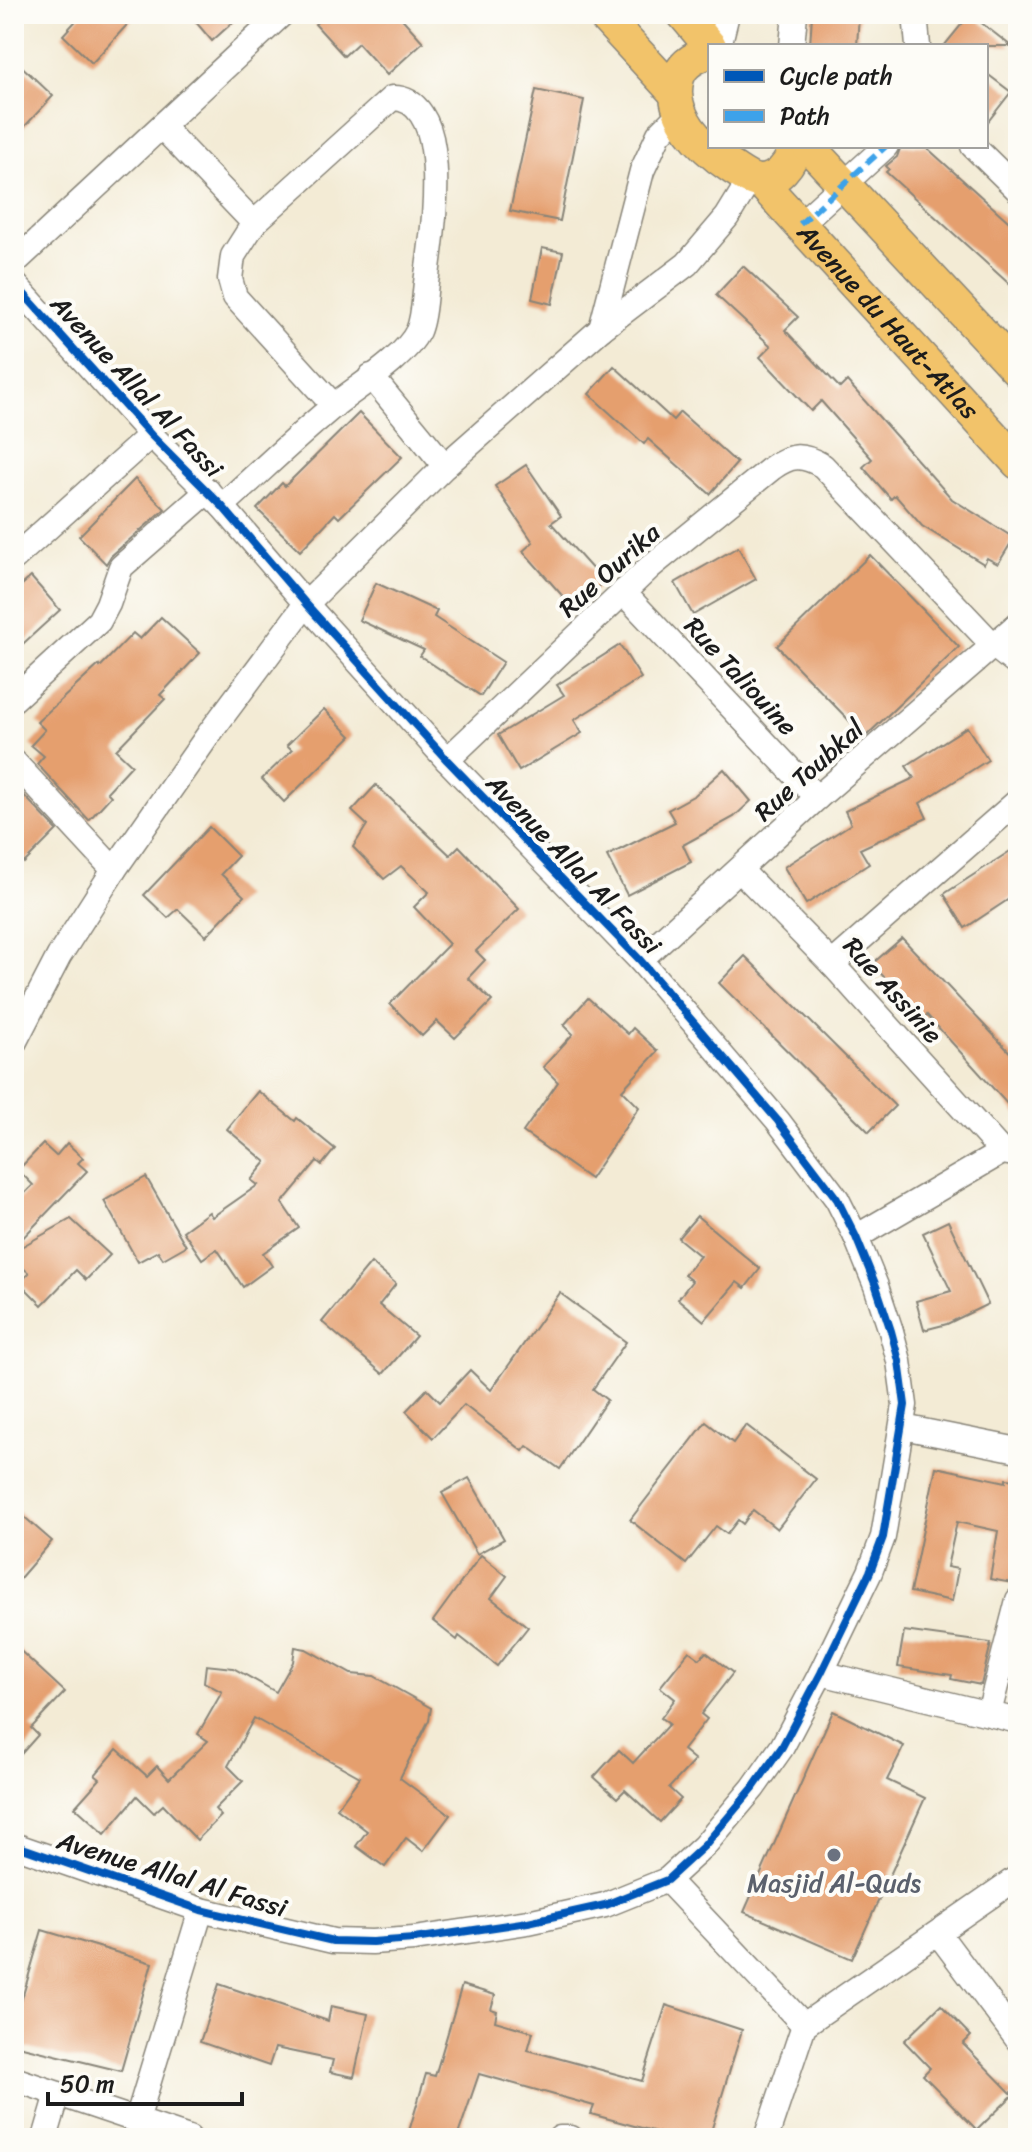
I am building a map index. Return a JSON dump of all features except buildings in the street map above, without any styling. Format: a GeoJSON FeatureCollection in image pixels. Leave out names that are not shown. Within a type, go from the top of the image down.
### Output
{"type":"FeatureCollection","features":[{"type":"Feature","properties":{"kind":"main road"},"geometry":{"type":"LineString","coordinates":[[602,14],[677,103]]}},
{"type":"Feature","properties":{"kind":"main road"},"geometry":{"type":"LineString","coordinates":[[683,14],[708,44]]}},
{"type":"Feature","properties":{"kind":"main road"},"geometry":{"type":"LineString","coordinates":[[677,103],[680,72],[696,56],[708,53]]}},
{"type":"Feature","properties":{"kind":"main road","name":"Avenue du Haut-Atlas"},"geometry":{"type":"LineString","coordinates":[[677,103],[709,150],[724,163],[756,180],[800,224],[1018,463]]}},
{"type":"Feature","properties":{"kind":"main road"},"geometry":{"type":"LineString","coordinates":[[756,180],[777,175],[792,160],[795,148]]}},
{"type":"Feature","properties":{"kind":"main road"},"geometry":{"type":"LineString","coordinates":[[810,148],[1018,371]]}},
{"type":"Feature","properties":{"kind":"street"},"geometry":{"type":"LineString","coordinates":[[15,280],[162,127],[282,14]]}},
{"type":"Feature","properties":{"kind":"street"},"geometry":{"type":"LineString","coordinates":[[720,44],[727,14]]}},
{"type":"Feature","properties":{"kind":"street"},"geometry":{"type":"LineString","coordinates":[[792,44],[795,14]]}},
{"type":"Feature","properties":{"kind":"street"},"geometry":{"type":"LineString","coordinates":[[915,14],[918,44]]}},
{"type":"Feature","properties":{"kind":"street"},"geometry":{"type":"LineString","coordinates":[[14,699],[99,621],[121,567],[215,499],[334,406],[410,343],[419,329],[423,311],[436,172],[431,136],[422,113],[409,101],[392,98],[254,223],[233,256],[231,288],[250,316],[334,406]]}},
{"type":"Feature","properties":{"kind":"street"},"geometry":{"type":"LineString","coordinates":[[601,329],[642,171],[677,103]]}},
{"type":"Feature","properties":{"kind":"street"},"geometry":{"type":"LineString","coordinates":[[162,127],[254,223]]}},
{"type":"Feature","properties":{"kind":"street"},"geometry":{"type":"LineString","coordinates":[[800,224],[884,148]]}},
{"type":"Feature","properties":{"kind":"street"},"geometry":{"type":"LineString","coordinates":[[975,148],[1018,190]]}},
{"type":"Feature","properties":{"kind":"street"},"geometry":{"type":"LineString","coordinates":[[14,1043],[59,956],[114,870],[209,734],[306,604],[445,466],[601,329],[687,264],[756,180]]}},
{"type":"Feature","properties":{"kind":"street","name":"Avenue Allal Al Fassi"},"geometry":{"type":"LineString","coordinates":[[14,1845],[201,1910],[333,1941],[372,1942],[528,1922],[605,1905],[667,1880],[704,1846],[753,1788],[782,1747],[821,1673],[870,1572],[883,1537],[905,1405],[899,1361],[876,1286],[856,1237],[837,1199],[778,1121],[640,960],[447,760],[215,499],[151,435],[15,280]]}},
{"type":"Feature","properties":{"kind":"street"},"geometry":{"type":"LineString","coordinates":[[371,376],[445,466]]}},
{"type":"Feature","properties":{"kind":"street"},"geometry":{"type":"LineString","coordinates":[[14,558],[151,435]]}},
{"type":"Feature","properties":{"kind":"street","name":"Rue Ourika"},"geometry":{"type":"LineString","coordinates":[[447,760],[650,567],[785,459],[801,456],[823,466],[994,646]]}},
{"type":"Feature","properties":{"kind":"street","name":"Rue Taliouine"},"geometry":{"type":"LineString","coordinates":[[623,592],[817,798]]}},
{"type":"Feature","properties":{"kind":"street","name":"Rue Toubkal"},"geometry":{"type":"LineString","coordinates":[[640,960],[817,798],[1018,624]]}},
{"type":"Feature","properties":{"kind":"street"},"geometry":{"type":"LineString","coordinates":[[994,646],[1018,665]]}},
{"type":"Feature","properties":{"kind":"street"},"geometry":{"type":"LineString","coordinates":[[14,762],[114,870]]}},
{"type":"Feature","properties":{"kind":"street"},"geometry":{"type":"LineString","coordinates":[[832,964],[1018,801]]}},
{"type":"Feature","properties":{"kind":"street","name":"Rue Assinie"},"geometry":{"type":"LineString","coordinates":[[740,870],[1010,1153]]}},
{"type":"Feature","properties":{"kind":"street"},"geometry":{"type":"LineString","coordinates":[[856,1237],[1010,1153]]}},
{"type":"Feature","properties":{"kind":"street"},"geometry":{"type":"LineString","coordinates":[[903,1427],[1018,1450]]}},
{"type":"Feature","properties":{"kind":"street"},"geometry":{"type":"LineString","coordinates":[[989,1713],[1018,1600]]}},
{"type":"Feature","properties":{"kind":"street"},"geometry":{"type":"LineString","coordinates":[[821,1673],[1018,1721]]}},
{"type":"Feature","properties":{"kind":"street"},"geometry":{"type":"LineString","coordinates":[[766,2138],[804,2025],[1018,1877]]}},
{"type":"Feature","properties":{"kind":"street"},"geometry":{"type":"LineString","coordinates":[[667,1880],[804,2025]]}},
{"type":"Feature","properties":{"kind":"street"},"geometry":{"type":"LineString","coordinates":[[137,2120],[201,1910]]}},
{"type":"Feature","properties":{"kind":"street"},"geometry":{"type":"LineString","coordinates":[[938,1933],[1018,2040]]}},
{"type":"Feature","properties":{"kind":"street"},"geometry":{"type":"LineString","coordinates":[[14,2079],[189,2138]]}},
{"type":"Feature","properties":{"kind":"street"},"geometry":{"type":"LineString","coordinates":[[45,2138],[58,2094]]}},
{"type":"Feature","properties":{"kind":"street"},"geometry":{"type":"LineString","coordinates":[[560,2138],[571,2138]]}},
{"type":"Feature","properties":{"kind":"marked path"},"geometry":{"type":"LineString","coordinates":[[800,224],[884,148]]}},
{"type":"Feature","properties":{"kind":"cycle path"},"geometry":{"type":"LineString","coordinates":[[14,283],[151,435],[222,506],[447,760],[640,960],[778,1121],[837,1199],[856,1237],[891,1331],[905,1405],[883,1537],[870,1572],[821,1673],[782,1747],[753,1788],[704,1846],[667,1880],[605,1905],[528,1922],[414,1939],[333,1941],[201,1910],[14,1845]]}},
{"type":"Feature","properties":{"kind":"place","name":"Masjid Al-Quds"},"geometry":{"type":"Point","coordinates":[834,1855]}}]}
